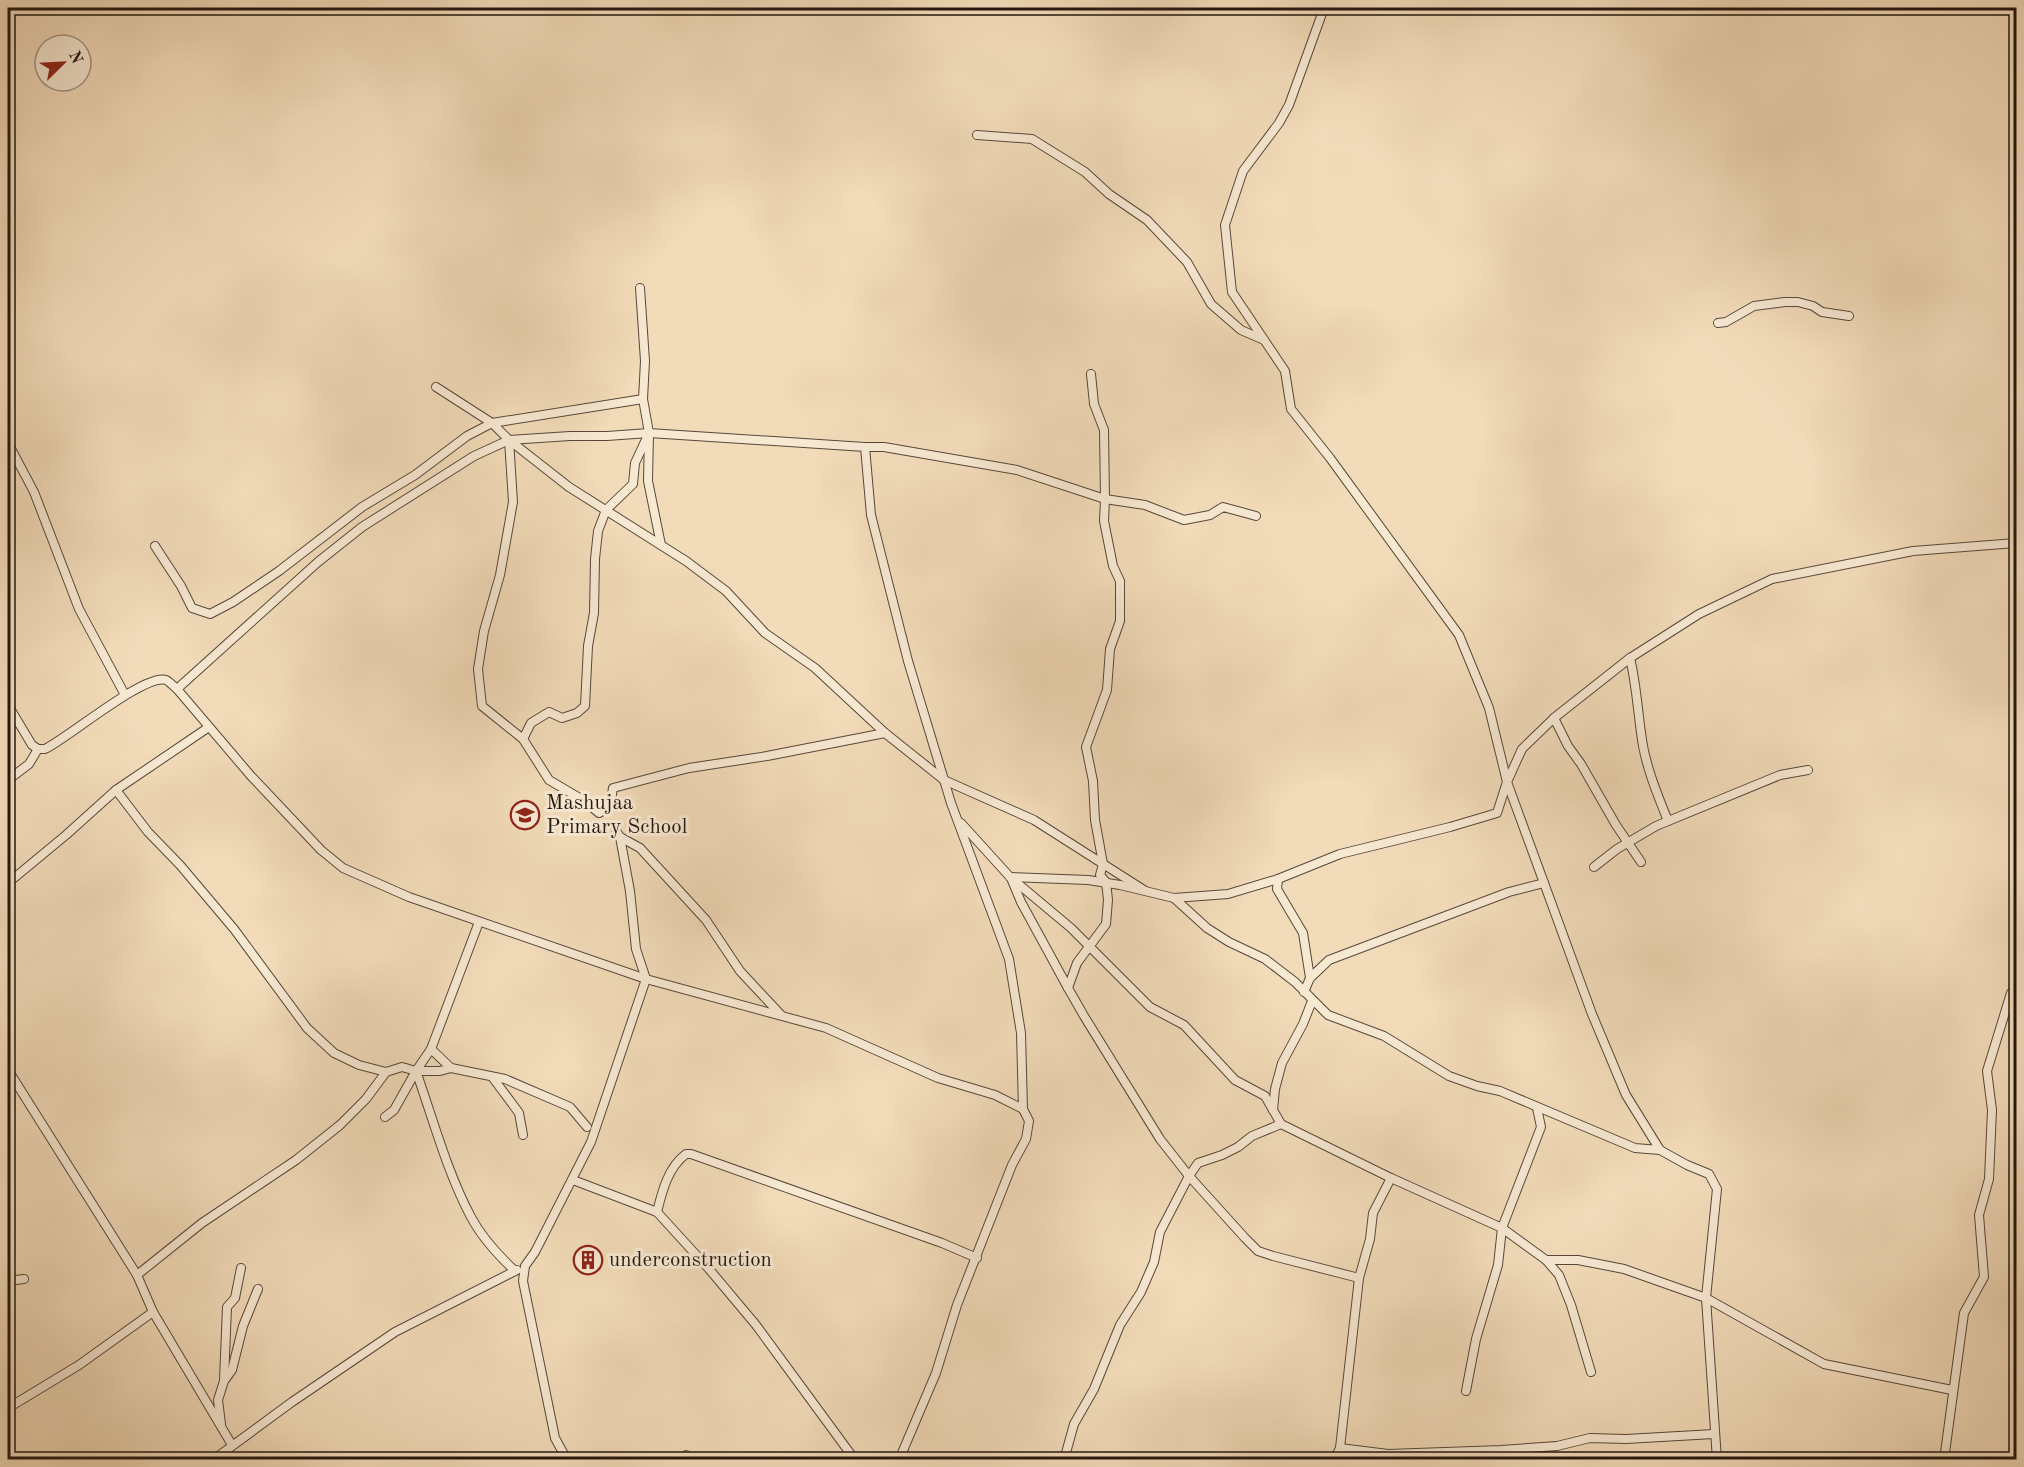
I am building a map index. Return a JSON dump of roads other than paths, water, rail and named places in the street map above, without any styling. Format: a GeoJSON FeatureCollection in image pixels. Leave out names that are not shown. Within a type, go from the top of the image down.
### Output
{"type":"FeatureCollection","features":[{"type":"Feature","properties":{"kind":"street"},"geometry":{"type":"LineString","coordinates":[[1324,8],[1289,105],[1279,123],[1243,171],[1225,225],[1232,292],[1285,371],[1291,409],[1401,552],[1459,635],[1489,708],[1508,782],[1592,1014],[1626,1095],[1660,1150]]}},
{"type":"Feature","properties":{"kind":"street"},"geometry":{"type":"LineString","coordinates":[[977,135],[1032,139],[1085,172],[1109,194],[1147,220],[1187,262],[1211,304],[1241,330],[1264,340]]}},
{"type":"Feature","properties":{"kind":"street"},"geometry":{"type":"LineString","coordinates":[[640,288],[645,361],[643,399],[649,433],[648,481],[662,545]]}},
{"type":"Feature","properties":{"kind":"street"},"geometry":{"type":"LineString","coordinates":[[1718,323],[1726,322],[1754,306],[1785,302],[1798,302],[1813,306],[1822,312],[1849,316]]}},
{"type":"Feature","properties":{"kind":"street"},"geometry":{"type":"LineString","coordinates":[[1068,988],[1077,963],[1106,924],[1108,900],[1106,882],[1100,875],[1103,864],[1095,820],[1093,781],[1086,747],[1107,690],[1110,649],[1120,621],[1120,581],[1113,566],[1104,521],[1104,430],[1094,404],[1091,374]]}},
{"type":"Feature","properties":{"kind":"street"},"geometry":{"type":"LineString","coordinates":[[436,387],[492,423],[509,440],[569,487],[662,545],[726,591],[765,633],[814,668],[885,733],[944,780],[1034,820],[1148,893]]}},
{"type":"Feature","properties":{"kind":"street"},"geometry":{"type":"LineString","coordinates":[[155,546],[192,608],[210,614],[233,602],[279,571],[362,507],[415,476],[467,436],[492,423],[643,399]]}},
{"type":"Feature","properties":{"kind":"street"},"geometry":{"type":"LineString","coordinates":[[523,739],[531,723],[549,712],[561,718],[577,713],[585,706],[588,645],[594,613],[598,531],[606,510],[633,484],[635,463],[649,433]]}},
{"type":"Feature","properties":{"kind":"street"},"geometry":{"type":"LineString","coordinates":[[177,689],[318,562],[362,527],[474,456],[509,440],[649,433],[884,447],[1017,470],[1105,499],[1145,505],[1184,520],[1209,515],[1223,507],[1256,516]]}},
{"type":"Feature","properties":{"kind":"street"},"geometry":{"type":"LineString","coordinates":[[509,440],[513,502],[500,575],[484,631],[478,669],[482,706],[523,739],[549,780],[583,800],[599,813],[610,807],[613,788],[689,768],[767,756],[885,733]]}},
{"type":"Feature","properties":{"kind":"street"},"geometry":{"type":"LineString","coordinates":[[8,443],[34,492],[80,609],[125,695]]}},
{"type":"Feature","properties":{"kind":"street"},"geometry":{"type":"LineString","coordinates":[[865,447],[871,515],[908,661],[944,780],[1010,959],[1021,1034],[1023,1109],[1029,1121],[1026,1139],[1012,1165],[957,1305],[936,1373],[899,1460]]}},
{"type":"Feature","properties":{"kind":"street"},"geometry":{"type":"LineString","coordinates":[[1010,877],[1088,879],[1174,898],[1228,894],[1278,879],[1341,854],[1497,813],[1522,749],[1554,718],[1630,658],[1699,614],[1772,579],[1913,551],[2016,543]]}},
{"type":"Feature","properties":{"kind":"street"},"geometry":{"type":"LineString","coordinates":[[1630,658],[1635,679],[1643,744],[1652,780],[1668,821]]}},
{"type":"Feature","properties":{"kind":"street"},"geometry":{"type":"LineString","coordinates":[[8,705],[32,745],[38,749],[45,749],[125,695],[155,680],[166,680],[177,689],[251,776],[321,850],[343,868],[409,897],[646,979],[826,1028],[938,1078],[995,1095],[1023,1109]]}},
{"type":"Feature","properties":{"kind":"street"},"geometry":{"type":"LineString","coordinates":[[1554,718],[1568,747],[1581,764],[1641,862]]}},
{"type":"Feature","properties":{"kind":"street"},"geometry":{"type":"LineString","coordinates":[[8,883],[66,836],[116,790],[209,727]]}},
{"type":"Feature","properties":{"kind":"street"},"geometry":{"type":"LineString","coordinates":[[8,780],[29,764],[38,749]]}},
{"type":"Feature","properties":{"kind":"street"},"geometry":{"type":"LineString","coordinates":[[1594,867],[1628,842],[1668,821],[1780,776],[1808,770]]}},
{"type":"Feature","properties":{"kind":"street"},"geometry":{"type":"LineString","coordinates":[[116,790],[148,832],[180,865],[234,929],[307,1028],[334,1053],[358,1065],[386,1072],[402,1067],[416,1071],[440,1071],[451,1068],[505,1079],[570,1107],[587,1127]]}},
{"type":"Feature","properties":{"kind":"street"},"geometry":{"type":"LineString","coordinates":[[958,820],[1010,877],[1071,928],[1150,1007],[1184,1025],[1234,1080],[1265,1096],[1281,1124],[1391,1178],[1502,1228],[1546,1260],[1559,1275],[1571,1305],[1591,1372]]}},
{"type":"Feature","properties":{"kind":"street"},"geometry":{"type":"LineString","coordinates":[[213,1460],[395,1332],[525,1266],[535,1252],[591,1142],[646,979],[636,949],[630,891],[618,834],[640,848],[698,912],[740,971],[782,1016]]}},
{"type":"Feature","properties":{"kind":"street"},"geometry":{"type":"LineString","coordinates":[[1010,877],[1020,902],[1084,1016],[1160,1139],[1189,1176],[1258,1251],[1359,1278]]}},
{"type":"Feature","properties":{"kind":"street"},"geometry":{"type":"LineString","coordinates":[[1278,879],[1277,889],[1303,933],[1310,978]]}},
{"type":"Feature","properties":{"kind":"street"},"geometry":{"type":"LineString","coordinates":[[1304,992],[1310,978],[1329,960],[1498,896],[1544,883]]}},
{"type":"Feature","properties":{"kind":"street"},"geometry":{"type":"LineString","coordinates":[[1174,898],[1207,928],[1265,959],[1295,982],[1328,1015],[1384,1036],[1449,1076],[1500,1091],[1635,1148],[1660,1150],[1686,1165],[1709,1174],[1717,1189],[1706,1298],[1717,1460]]}},
{"type":"Feature","properties":{"kind":"street"},"geometry":{"type":"LineString","coordinates":[[385,1117],[394,1110],[431,1049],[479,922]]}},
{"type":"Feature","properties":{"kind":"street"},"geometry":{"type":"LineString","coordinates":[[1944,1460],[1964,1313],[1984,1277],[1979,1215],[1989,1179],[1992,1110],[1988,1071],[2011,993],[2016,988]]}},
{"type":"Feature","properties":{"kind":"street"},"geometry":{"type":"LineString","coordinates":[[1273,1110],[1275,1089],[1282,1063],[1303,1024],[1312,1000]]}},
{"type":"Feature","properties":{"kind":"street"},"geometry":{"type":"LineString","coordinates":[[431,1049],[451,1068]]}},
{"type":"Feature","properties":{"kind":"street"},"geometry":{"type":"LineString","coordinates":[[8,1070],[137,1275],[153,1312],[232,1445]]}},
{"type":"Feature","properties":{"kind":"street"},"geometry":{"type":"LineString","coordinates":[[416,1071],[453,1176],[472,1218],[496,1254],[515,1271]]}},
{"type":"Feature","properties":{"kind":"street"},"geometry":{"type":"LineString","coordinates":[[137,1275],[202,1223],[296,1160],[340,1125],[366,1099],[386,1072]]}},
{"type":"Feature","properties":{"kind":"street"},"geometry":{"type":"LineString","coordinates":[[491,1077],[498,1083],[519,1113],[523,1135]]}},
{"type":"Feature","properties":{"kind":"street"},"geometry":{"type":"LineString","coordinates":[[1466,1390],[1476,1339],[1498,1265],[1502,1228],[1541,1127],[1537,1108]]}},
{"type":"Feature","properties":{"kind":"street"},"geometry":{"type":"LineString","coordinates":[[1064,1460],[1074,1424],[1094,1389],[1120,1325],[1141,1292],[1154,1262],[1160,1232],[1189,1176],[1198,1163],[1222,1155],[1238,1147],[1252,1136],[1281,1124]]}},
{"type":"Feature","properties":{"kind":"street"},"geometry":{"type":"LineString","coordinates":[[657,1212],[663,1189],[674,1166],[686,1154],[691,1154],[942,1243],[977,1258]]}},
{"type":"Feature","properties":{"kind":"street"},"geometry":{"type":"LineString","coordinates":[[1334,1460],[1340,1448],[1359,1278],[1370,1239],[1373,1213],[1391,1178]]}},
{"type":"Feature","properties":{"kind":"street"},"geometry":{"type":"LineString","coordinates":[[573,1180],[657,1212],[756,1325],[855,1460]]}},
{"type":"Feature","properties":{"kind":"street"},"geometry":{"type":"LineString","coordinates":[[1546,1260],[1578,1260],[1624,1269],[1706,1298],[1824,1364],[1952,1390]]}},
{"type":"Feature","properties":{"kind":"street"},"geometry":{"type":"LineString","coordinates":[[525,1266],[523,1281],[555,1438],[567,1460]]}},
{"type":"Feature","properties":{"kind":"street"},"geometry":{"type":"LineString","coordinates":[[221,1426],[218,1400],[224,1381],[227,1307],[235,1298],[241,1268]]}},
{"type":"Feature","properties":{"kind":"street"},"geometry":{"type":"LineString","coordinates":[[8,1281],[24,1279]]}},
{"type":"Feature","properties":{"kind":"street"},"geometry":{"type":"LineString","coordinates":[[224,1381],[232,1370],[243,1326],[258,1289]]}},
{"type":"Feature","properties":{"kind":"street"},"geometry":{"type":"LineString","coordinates":[[8,1408],[79,1365],[153,1312]]}},
{"type":"Feature","properties":{"kind":"street"},"geometry":{"type":"LineString","coordinates":[[1340,1448],[1388,1454],[1501,1450],[1557,1446],[1590,1438],[1626,1440],[1714,1434]]}},
{"type":"Feature","properties":{"kind":"street"},"geometry":{"type":"LineString","coordinates":[[677,1460],[686,1455],[695,1460]]}},
{"type":"Feature","properties":{"kind":"place","name":"Mashujaa Primary School"},"geometry":{"type":"Point","coordinates":[525,815]}},
{"type":"Feature","properties":{"kind":"place","name":"underconstruction"},"geometry":{"type":"Point","coordinates":[588,1260]}}]}
